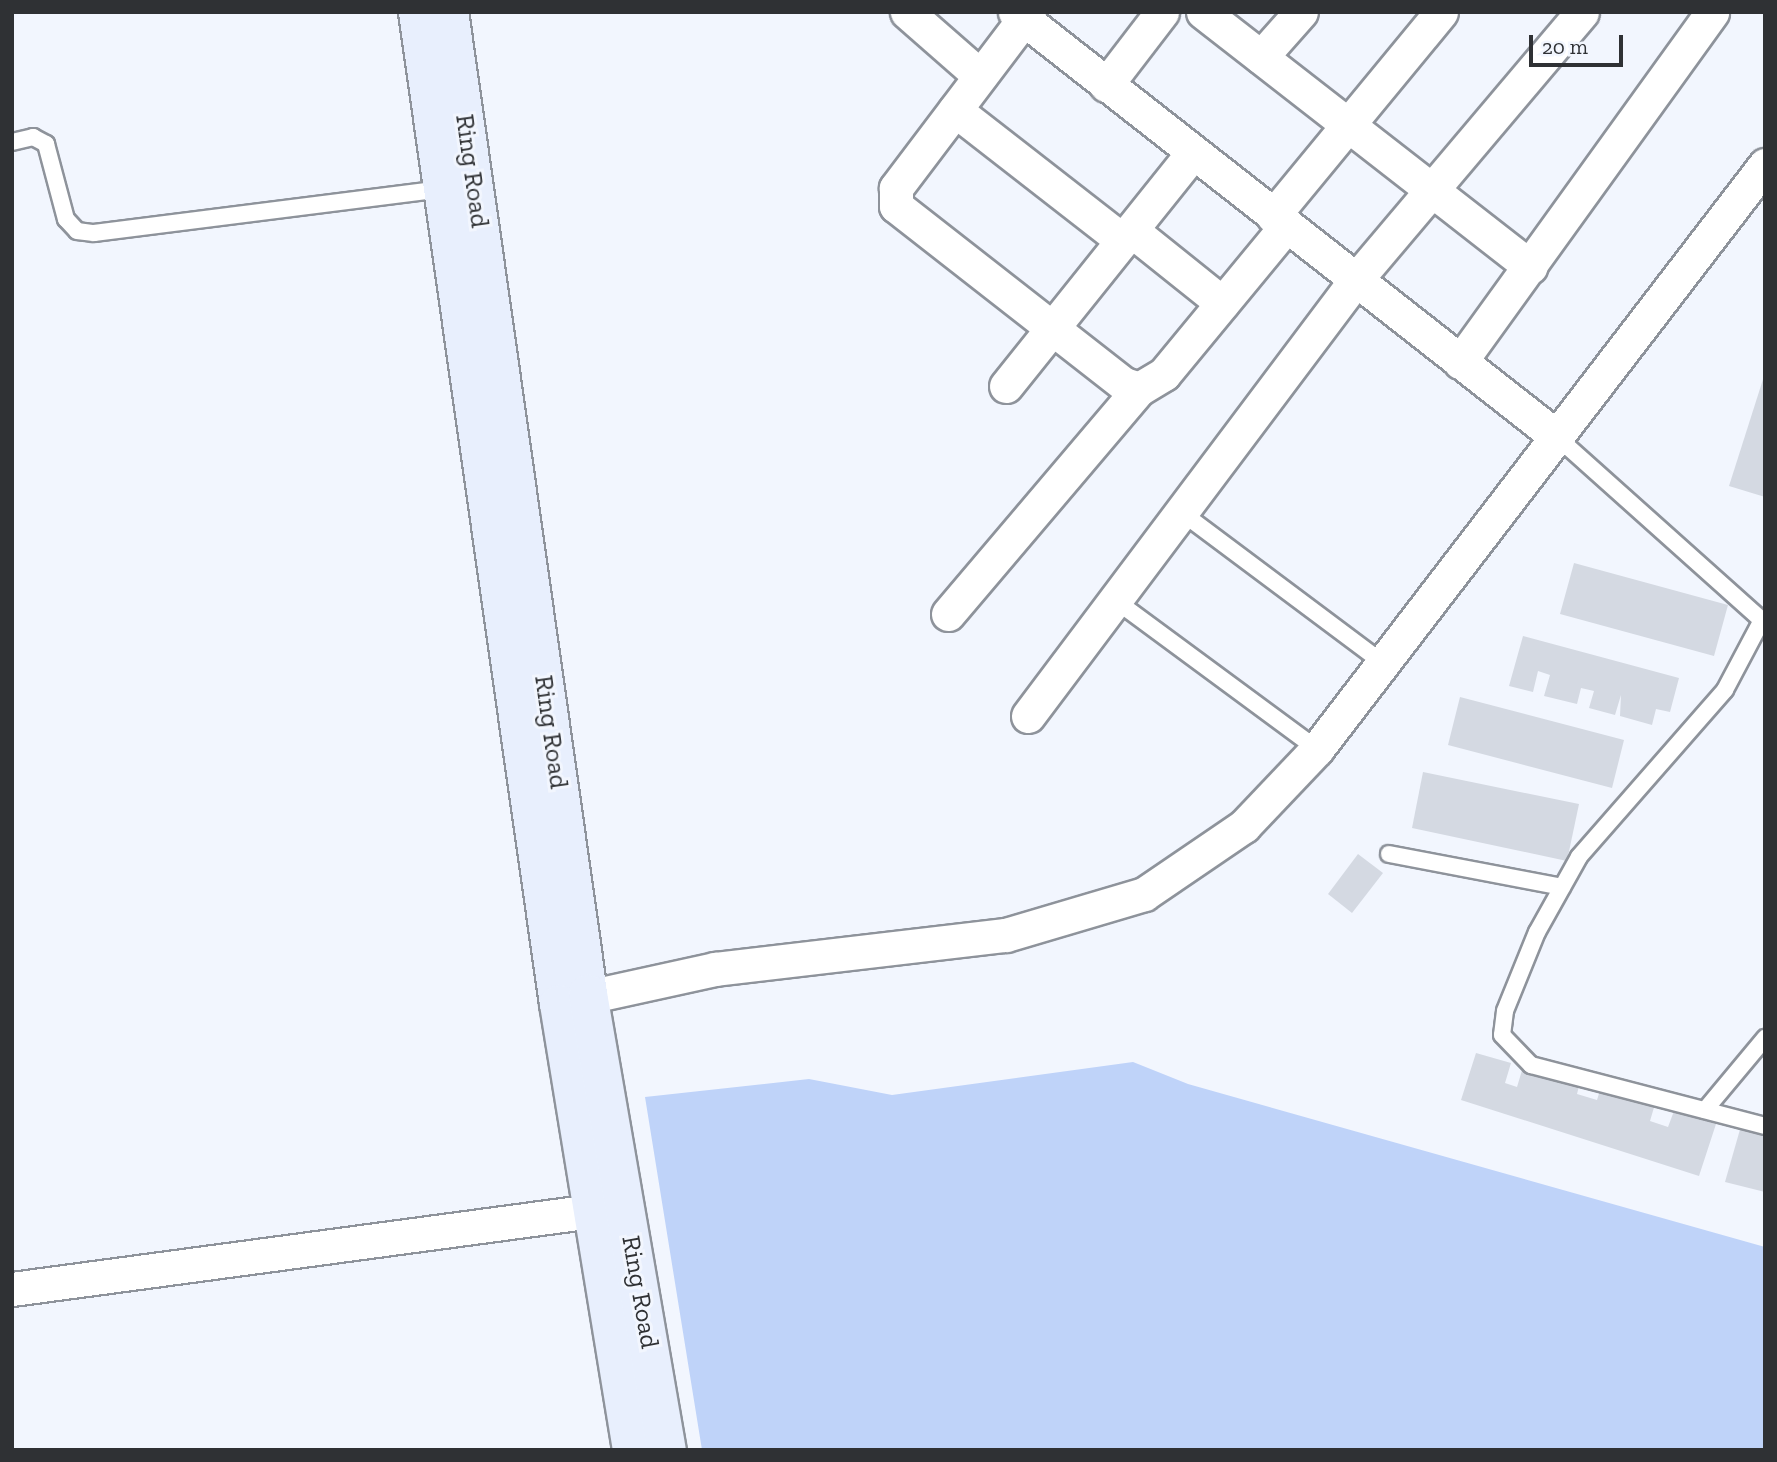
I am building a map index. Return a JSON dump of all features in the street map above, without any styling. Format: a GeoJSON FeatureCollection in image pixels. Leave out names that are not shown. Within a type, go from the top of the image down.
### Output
{"type":"FeatureCollection","features":[{"type":"Feature","properties":{"kind":"street","name":"Ring Road"},"geometry":{"type":"LineString","coordinates":[[418,12],[573,999],[667,1450]]}},
{"type":"Feature","properties":{"kind":"street","name":"Ring Road"},"geometry":{"type":"LineString","coordinates":[[449,12],[573,999],[592,1211],[632,1450]]}},
{"type":"Feature","properties":{"kind":"street"},"geometry":{"type":"LineString","coordinates":[[907,12],[980,76]]}},
{"type":"Feature","properties":{"kind":"street"},"geometry":{"type":"LineString","coordinates":[[1106,85],[1161,12]]}},
{"type":"Feature","properties":{"kind":"street"},"geometry":{"type":"LineString","coordinates":[[1203,12],[1433,188],[1531,267]]}},
{"type":"Feature","properties":{"kind":"street"},"geometry":{"type":"LineString","coordinates":[[1261,57],[1301,12]]}},
{"type":"Feature","properties":{"kind":"street"},"geometry":{"type":"LineString","coordinates":[[948,614],[1139,389],[1164,374],[1222,303],[1349,124],[1441,12]]}},
{"type":"Feature","properties":{"kind":"street"},"geometry":{"type":"LineString","coordinates":[[1028,716],[1354,282],[1582,12]]}},
{"type":"Feature","properties":{"kind":"street"},"geometry":{"type":"LineString","coordinates":[[1460,362],[1531,267],[1712,12]]}},
{"type":"Feature","properties":{"kind":"street"},"geometry":{"type":"LineString","coordinates":[[1139,389],[1052,327],[896,206],[896,188],[1023,15],[1106,85],[1354,282],[1557,437]]}},
{"type":"Feature","properties":{"kind":"street"},"geometry":{"type":"LineString","coordinates":[[955,110],[1222,303]]}},
{"type":"Feature","properties":{"kind":"street"},"geometry":{"type":"LineString","coordinates":[[1006,386],[1193,153]]}},
{"type":"Feature","properties":{"kind":"street"},"geometry":{"type":"LineString","coordinates":[[573,999],[715,969],[1006,935],[1143,894],[1244,826],[1317,749],[1765,165]]}},
{"type":"Feature","properties":{"kind":"street"},"geometry":{"type":"LineString","coordinates":[[12,1289],[592,1211]]}},
{"type":"Feature","properties":{"kind":"lane"},"geometry":{"type":"LineString","coordinates":[[12,142],[33,137],[46,144],[66,219],[77,231],[94,233],[444,190]]}},
{"type":"Feature","properties":{"kind":"lane"},"geometry":{"type":"LineString","coordinates":[[1557,437],[1763,622],[1725,690],[1634,787],[1562,887],[1505,1012],[1502,1035],[1514,1053],[1531,1065],[1765,1126]]}},
{"type":"Feature","properties":{"kind":"lane"},"geometry":{"type":"LineString","coordinates":[[1181,512],[1383,663]]}},
{"type":"Feature","properties":{"kind":"lane"},"geometry":{"type":"LineString","coordinates":[[1115,600],[1317,749]]}},
{"type":"Feature","properties":{"kind":"lane"},"geometry":{"type":"LineString","coordinates":[[1389,854],[1562,887]]}},
{"type":"Feature","properties":{"kind":"lane"},"geometry":{"type":"LineString","coordinates":[[1705,1110],[1765,1038]]}},
{"type":"Feature","properties":{"kind":"shaded area"},"geometry":{"type":"Polygon","coordinates":[[[1133,1062],[1188,1084],[1765,1247],[1765,1450],[702,1450],[645,1097],[809,1079],[892,1095],[1133,1062]]]}},
{"type":"Feature","properties":{"kind":"building"},"geometry":{"type":"Polygon","coordinates":[[[1765,373],[1765,497],[1729,486],[1765,373]]]}},
{"type":"Feature","properties":{"kind":"building"},"geometry":{"type":"Polygon","coordinates":[[[1574,563],[1728,605],[1714,656],[1560,614],[1574,563]]]}},
{"type":"Feature","properties":{"kind":"building"},"geometry":{"type":"Polygon","coordinates":[[[1523,636],[1679,678],[1670,712],[1656,709],[1652,725],[1620,716],[1621,695],[1615,715],[1589,708],[1594,691],[1581,688],[1577,704],[1544,696],[1550,675],[1538,671],[1533,692],[1509,686],[1523,636]]]}},
{"type":"Feature","properties":{"kind":"building"},"geometry":{"type":"Polygon","coordinates":[[[1460,697],[1624,740],[1612,788],[1448,745],[1460,697]]]}},
{"type":"Feature","properties":{"kind":"building"},"geometry":{"type":"Polygon","coordinates":[[[1423,772],[1579,804],[1567,861],[1412,828],[1423,772]]]}},
{"type":"Feature","properties":{"kind":"building"},"geometry":{"type":"Polygon","coordinates":[[[1358,854],[1383,873],[1352,913],[1328,894],[1358,854]]]}},
{"type":"Feature","properties":{"kind":"building"},"geometry":{"type":"Polygon","coordinates":[[[1476,1053],[1511,1063],[1505,1083],[1517,1087],[1523,1067],[1579,1086],[1577,1094],[1597,1100],[1601,1087],[1655,1104],[1650,1121],[1668,1127],[1674,1111],[1716,1124],[1699,1176],[1461,1100],[1476,1053]]]}},
{"type":"Feature","properties":{"kind":"building"},"geometry":{"type":"Polygon","coordinates":[[[1741,1126],[1765,1133],[1765,1192],[1725,1182],[1741,1126]]]}}]}
